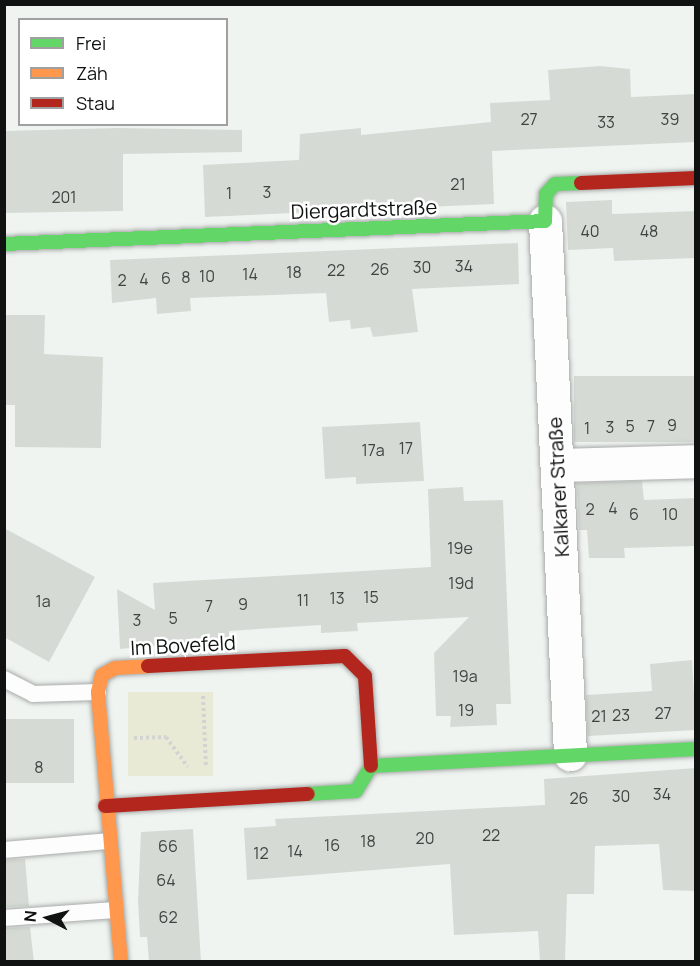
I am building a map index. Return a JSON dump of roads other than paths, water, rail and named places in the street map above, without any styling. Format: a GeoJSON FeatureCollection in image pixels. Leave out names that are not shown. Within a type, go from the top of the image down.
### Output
{"type":"FeatureCollection","features":[{"type":"Feature","properties":{"kind":"street"},"geometry":{"type":"LineString","coordinates":[[544,220],[546,194],[555,184],[696,178]]}},
{"type":"Feature","properties":{"kind":"street","name":"Diergardtstraße"},"geometry":{"type":"LineString","coordinates":[[4,244],[544,220]]}},
{"type":"Feature","properties":{"kind":"street","name":"Kalkarer Straße"},"geometry":{"type":"LineString","coordinates":[[544,220],[558,465],[570,754]]}},
{"type":"Feature","properties":{"kind":"street"},"geometry":{"type":"LineString","coordinates":[[558,465],[696,461]]}},
{"type":"Feature","properties":{"kind":"street","name":"Im Bovefeld"},"geometry":{"type":"LineString","coordinates":[[99,692],[102,675],[115,668],[345,657],[357,663],[365,676],[371,766]]}},
{"type":"Feature","properties":{"kind":"street"},"geometry":{"type":"LineString","coordinates":[[99,692],[105,806],[121,962]]}},
{"type":"Feature","properties":{"kind":"street"},"geometry":{"type":"LineString","coordinates":[[105,806],[356,791],[371,766],[696,749]]}},
{"type":"Feature","properties":{"kind":"lane"},"geometry":{"type":"LineString","coordinates":[[4,679],[33,694],[99,692]]}},
{"type":"Feature","properties":{"kind":"lane"},"geometry":{"type":"LineString","coordinates":[[4,850],[108,841]]}},
{"type":"Feature","properties":{"kind":"lane"},"geometry":{"type":"LineString","coordinates":[[4,918],[115,910]]}}]}
